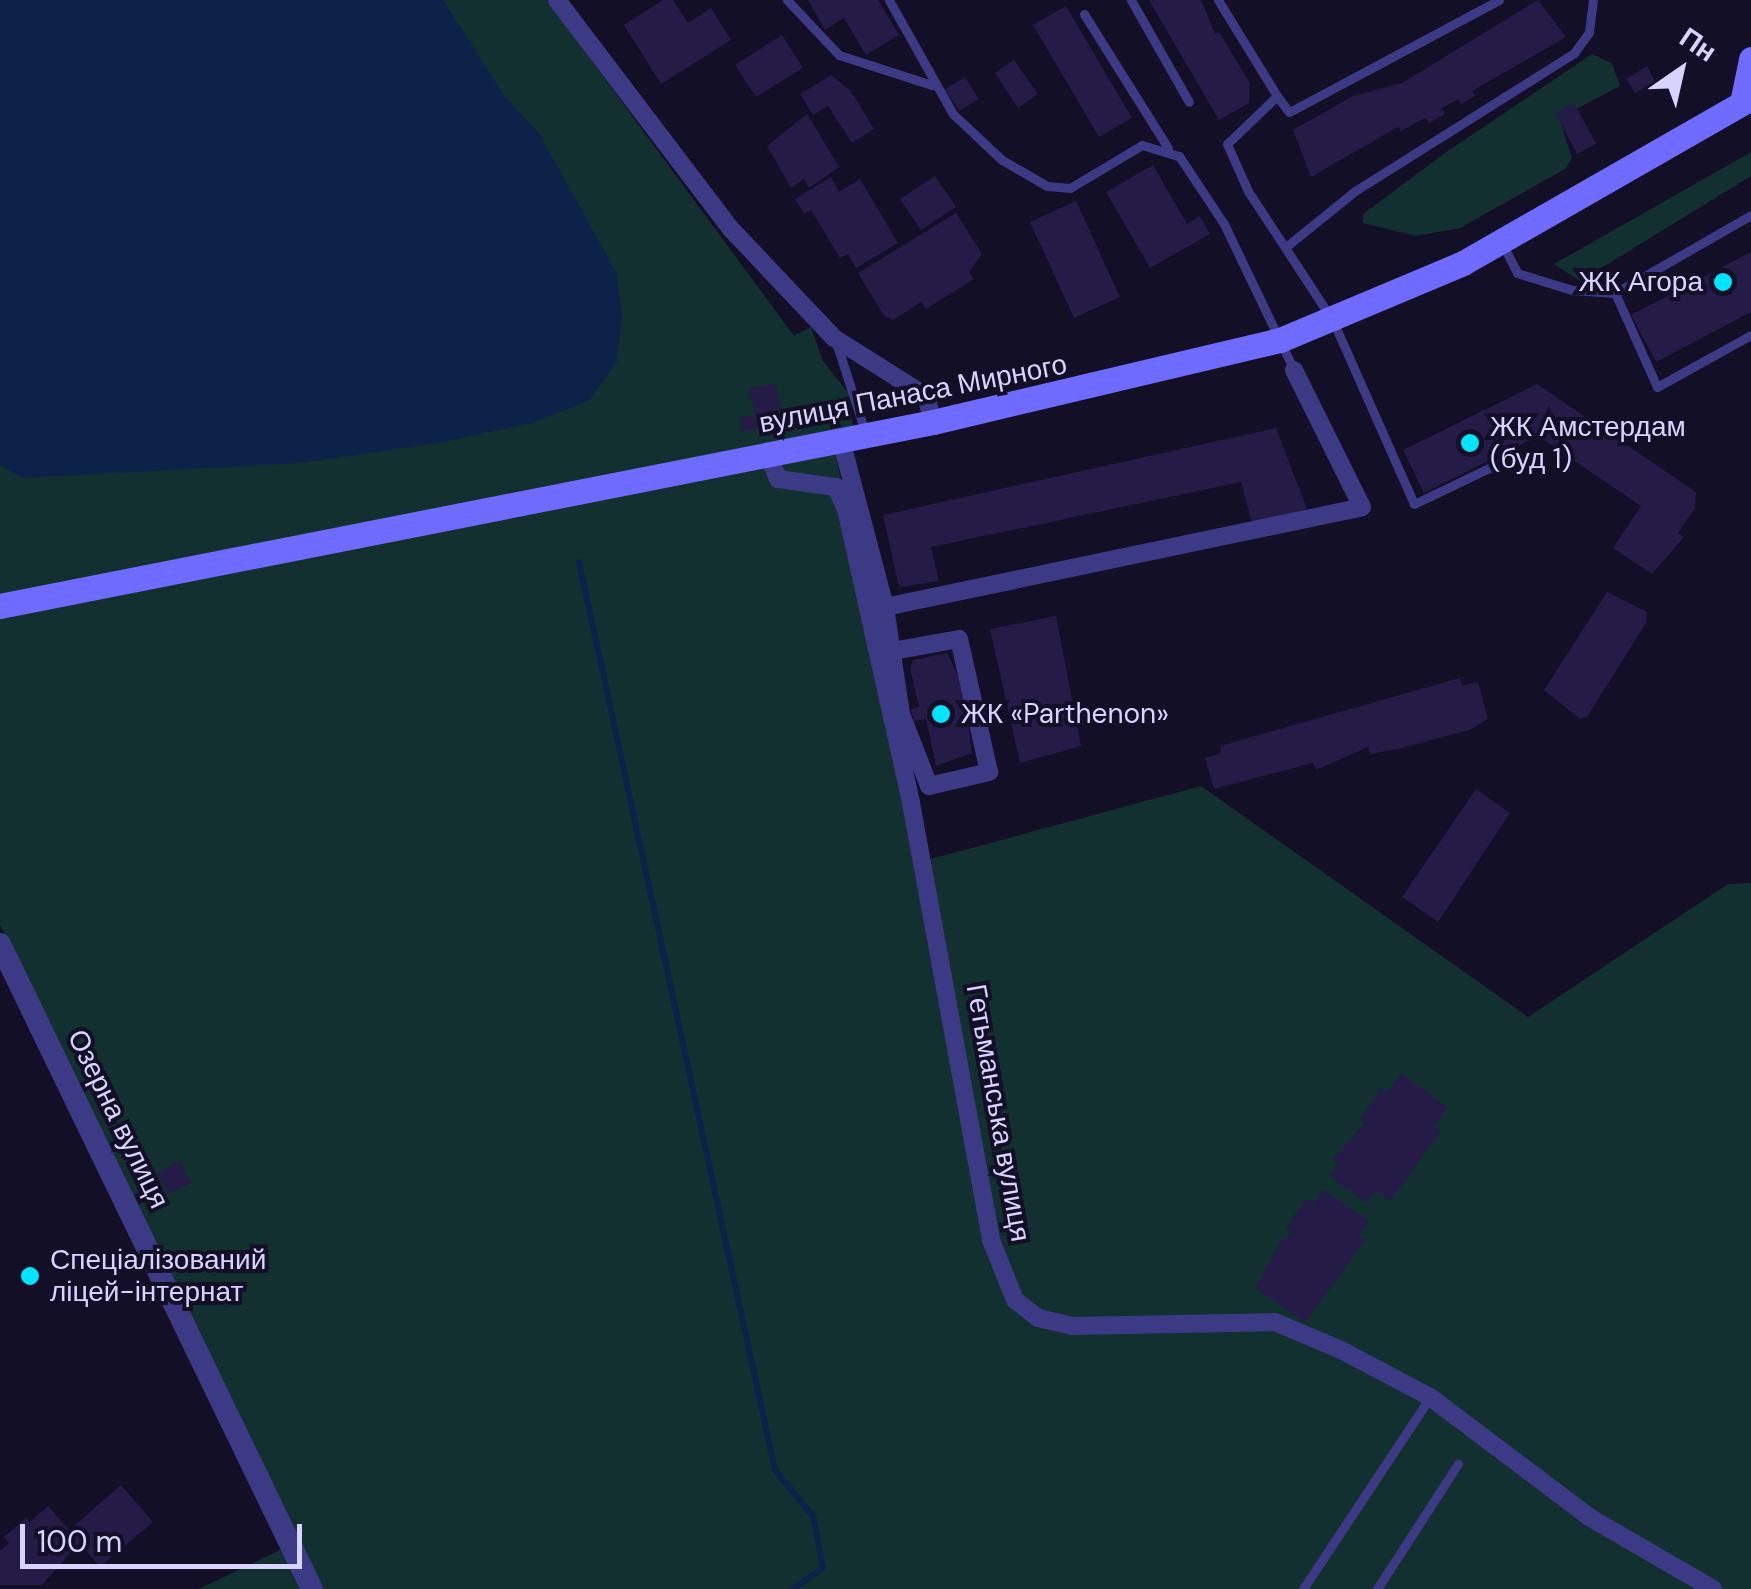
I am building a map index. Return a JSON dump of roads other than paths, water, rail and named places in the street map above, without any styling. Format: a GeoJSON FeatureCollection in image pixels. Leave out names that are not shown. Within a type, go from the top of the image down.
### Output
{"type":"FeatureCollection","features":[{"type":"Feature","properties":{"kind":"main road","name":"вулиця Панаса Мирного"},"geometry":{"type":"LineString","coordinates":[[0,606],[933,422],[1280,340],[1333,321],[1502,242],[1747,100],[1751,58]]}},
{"type":"Feature","properties":{"kind":"street"},"geometry":{"type":"LineString","coordinates":[[557,0],[732,229],[834,338],[926,396],[933,422]]}},
{"type":"Feature","properties":{"kind":"street"},"geometry":{"type":"LineString","coordinates":[[885,607],[1362,507],[1294,370]]}},
{"type":"Feature","properties":{"kind":"street"},"geometry":{"type":"LineString","coordinates":[[854,438],[901,714],[928,786],[990,772],[959,639],[892,651]]}},
{"type":"Feature","properties":{"kind":"street","name":"Гетьманська вулиця"},"geometry":{"type":"LineString","coordinates":[[768,454],[778,479],[836,488],[846,509],[912,803],[991,1240],[1015,1300],[1038,1318],[1072,1326],[1275,1322],[1430,1398],[1589,1517],[1713,1589]]}},
{"type":"Feature","properties":{"kind":"street","name":"Озерна вулиця"},"geometry":{"type":"LineString","coordinates":[[0,944],[312,1589]]}},
{"type":"Feature","properties":{"kind":"lane"},"geometry":{"type":"LineString","coordinates":[[787,0],[839,55],[932,84]]}},
{"type":"Feature","properties":{"kind":"lane"},"geometry":{"type":"LineString","coordinates":[[889,0],[932,84],[980,142],[1046,186],[1070,188],[1142,145],[1170,150]]}},
{"type":"Feature","properties":{"kind":"lane"},"geometry":{"type":"LineString","coordinates":[[1131,0],[1189,102]]}},
{"type":"Feature","properties":{"kind":"lane"},"geometry":{"type":"LineString","coordinates":[[1218,0],[1289,112],[1499,0]]}},
{"type":"Feature","properties":{"kind":"lane"},"geometry":{"type":"LineString","coordinates":[[1287,246],[1355,191],[1574,53],[1589,32],[1594,0]]}},
{"type":"Feature","properties":{"kind":"lane"},"geometry":{"type":"LineString","coordinates":[[1084,14],[1170,150],[1191,168],[1224,224],[1294,370]]}},
{"type":"Feature","properties":{"kind":"lane"},"geometry":{"type":"LineString","coordinates":[[1277,96],[1227,144],[1240,179],[1333,321],[1414,504],[1512,457]]}},
{"type":"Feature","properties":{"kind":"lane"},"geometry":{"type":"LineString","coordinates":[[1502,242],[1517,274],[1572,290],[1615,294],[1751,215]]}},
{"type":"Feature","properties":{"kind":"lane"},"geometry":{"type":"LineString","coordinates":[[1615,294],[1658,387],[1751,335]]}},
{"type":"Feature","properties":{"kind":"lane"},"geometry":{"type":"LineString","coordinates":[[834,338],[854,438]]}},
{"type":"Feature","properties":{"kind":"lane"},"geometry":{"type":"LineString","coordinates":[[1303,1589],[1430,1398]]}},
{"type":"Feature","properties":{"kind":"lane"},"geometry":{"type":"LineString","coordinates":[[1377,1589],[1458,1464]]}},
{"type":"Feature","properties":{"kind":"water"},"geometry":{"type":"Polygon","coordinates":[[[0,0],[443,0],[505,97],[539,133],[616,272],[622,313],[617,361],[590,400],[532,423],[438,443],[302,463],[22,478],[0,465],[0,0]]]}},
{"type":"Feature","properties":{"kind":"waterway"},"geometry":{"type":"LineString","coordinates":[[579,562],[775,1470],[813,1516],[823,1568],[793,1589]]}},
{"type":"Feature","properties":{"kind":"place","name":"ЖК Агора"},"geometry":{"type":"Point","coordinates":[1723,282]}},
{"type":"Feature","properties":{"kind":"place","name":"ЖК Амстердам (буд 1)"},"geometry":{"type":"Point","coordinates":[1470,443]}},
{"type":"Feature","properties":{"kind":"place","name":"ЖК «Parthenon»"},"geometry":{"type":"Point","coordinates":[941,714]}},
{"type":"Feature","properties":{"kind":"place","name":"Спеціалізований ліцей-інтернат"},"geometry":{"type":"Point","coordinates":[30,1276]}}]}
